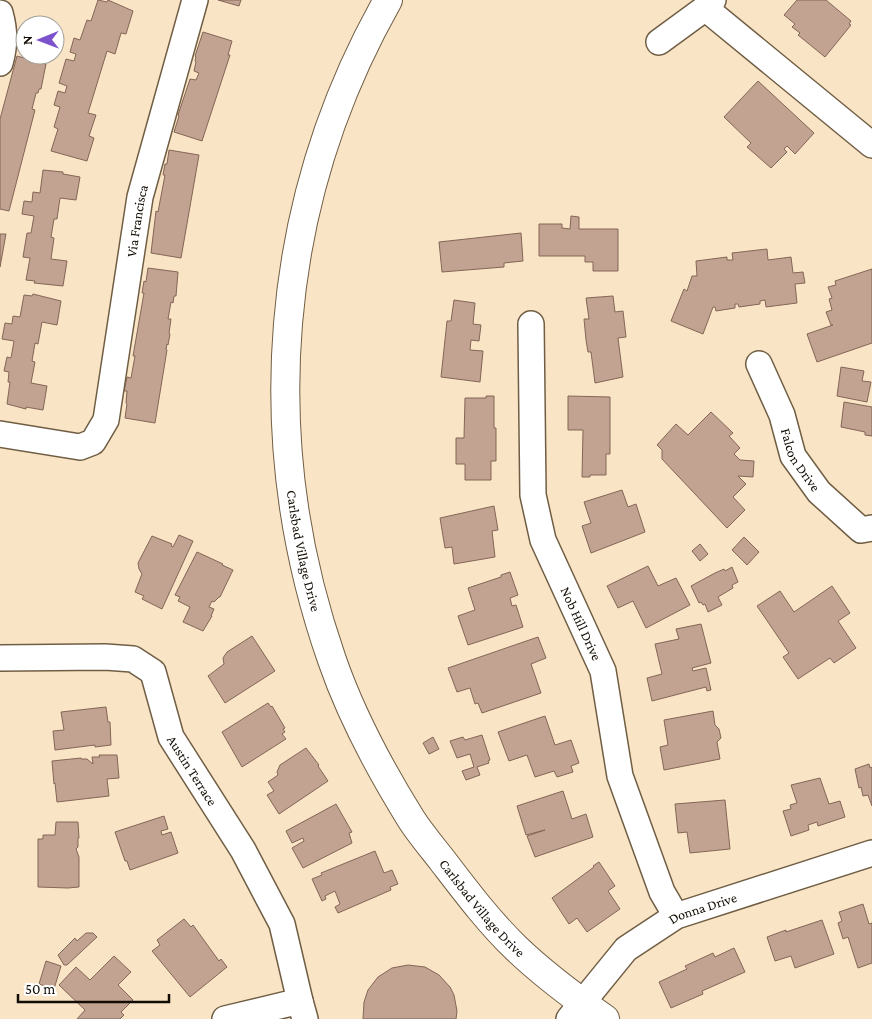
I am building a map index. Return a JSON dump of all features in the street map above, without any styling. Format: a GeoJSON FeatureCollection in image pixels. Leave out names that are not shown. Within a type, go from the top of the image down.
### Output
{"type":"FeatureCollection","features":[{"type":"Feature","properties":{"kind":"main road","name":"Carlsbad Village Drive"},"geometry":{"type":"LineString","coordinates":[[388,0],[354,66],[324,139],[311,186],[295,258],[289,299],[284,381],[286,448],[291,495],[299,541],[313,600],[332,662],[374,755],[412,821],[464,889],[502,933],[540,970],[575,1011],[606,1019]]}},
{"type":"Feature","properties":{"kind":"street","name":"Via Francisca"},"geometry":{"type":"LineString","coordinates":[[0,434],[80,447],[93,442],[106,420],[140,197],[195,0]]}},
{"type":"Feature","properties":{"kind":"street"},"geometry":{"type":"LineString","coordinates":[[659,42],[709,4],[872,145]]}},
{"type":"Feature","properties":{"kind":"street"},"geometry":{"type":"LineString","coordinates":[[0,13],[5,31],[4,50],[0,63]]}},
{"type":"Feature","properties":{"kind":"street","name":"Nob Hill Drive"},"geometry":{"type":"LineString","coordinates":[[531,324],[533,495],[543,540],[603,671],[620,776],[662,892],[676,916]]}},
{"type":"Feature","properties":{"kind":"street","name":"Falcon Drive"},"geometry":{"type":"LineString","coordinates":[[759,364],[782,415],[793,456],[819,492],[861,530],[872,528]]}},
{"type":"Feature","properties":{"kind":"street","name":"Austin Terrace"},"geometry":{"type":"LineString","coordinates":[[3,658],[105,657],[133,659],[153,672],[171,737],[243,850],[282,924],[303,1010]]}},
{"type":"Feature","properties":{"kind":"street","name":"Donna Drive"},"geometry":{"type":"LineString","coordinates":[[575,1011],[626,949],[676,916],[872,853]]}},
{"type":"Feature","properties":{"kind":"street"},"geometry":{"type":"LineString","coordinates":[[225,1019],[303,1010]]}},
{"type":"Feature","properties":{"kind":"building"},"geometry":{"type":"Polygon","coordinates":[[[98,0],[107,2],[108,0],[133,11],[126,34],[121,33],[115,54],[107,51],[88,113],[96,115],[89,136],[94,138],[87,161],[51,151],[58,129],[54,127],[60,107],[54,105],[58,91],[65,93],[67,86],[59,83],[66,59],[74,61],[76,54],[70,52],[74,38],[80,40],[87,20],[91,21],[98,0]]]}},
{"type":"Feature","properties":{"kind":"building"},"geometry":{"type":"Polygon","coordinates":[[[218,0],[241,0],[239,6],[218,0]]]}},
{"type":"Feature","properties":{"kind":"building"},"geometry":{"type":"Polygon","coordinates":[[[797,0],[826,0],[851,21],[849,24],[851,25],[825,57],[798,35],[800,33],[792,27],[795,24],[784,15],[797,0]]]}},
{"type":"Feature","properties":{"kind":"building"},"geometry":{"type":"Polygon","coordinates":[[[203,32],[232,41],[228,55],[230,55],[202,141],[174,132],[190,79],[196,80],[199,73],[194,71],[195,56],[203,32]]]}},
{"type":"Feature","properties":{"kind":"building"},"geometry":{"type":"Polygon","coordinates":[[[15,63],[15,65],[46,65],[41,89],[36,93],[32,109],[35,110],[9,211],[0,209],[0,119],[15,63]]]}},
{"type":"Feature","properties":{"kind":"building"},"geometry":{"type":"Polygon","coordinates":[[[758,81],[814,133],[795,154],[787,146],[784,149],[787,152],[771,168],[747,147],[751,143],[724,117],[758,81]]]}},
{"type":"Feature","properties":{"kind":"building"},"geometry":{"type":"Polygon","coordinates":[[[169,150],[199,155],[181,258],[151,253],[156,211],[158,212],[165,175],[163,175],[169,150]]]}},
{"type":"Feature","properties":{"kind":"building"},"geometry":{"type":"Polygon","coordinates":[[[43,170],[63,172],[63,174],[80,177],[76,200],[60,198],[57,219],[54,219],[51,237],[54,238],[51,259],[67,261],[63,286],[34,283],[35,281],[26,280],[30,258],[23,257],[27,233],[31,233],[34,216],[22,214],[24,201],[32,202],[33,192],[40,193],[43,170]]]}},
{"type":"Feature","properties":{"kind":"building"},"geometry":{"type":"Polygon","coordinates":[[[571,216],[579,217],[579,229],[618,229],[618,271],[593,271],[593,262],[585,262],[585,256],[539,256],[539,224],[562,224],[562,228],[570,229],[571,216]]]}},
{"type":"Feature","properties":{"kind":"building"},"geometry":{"type":"Polygon","coordinates":[[[521,233],[523,261],[504,263],[504,267],[442,272],[439,242],[521,233]]]}},
{"type":"Feature","properties":{"kind":"building"},"geometry":{"type":"Polygon","coordinates":[[[0,234],[6,234],[0,267],[0,234]]]}},
{"type":"Feature","properties":{"kind":"building"},"geometry":{"type":"Polygon","coordinates":[[[767,249],[768,260],[791,257],[793,273],[803,272],[805,283],[795,284],[797,303],[766,307],[765,300],[760,301],[760,304],[739,307],[738,304],[735,304],[735,308],[716,311],[715,307],[713,307],[703,334],[671,321],[684,289],[687,291],[692,276],[697,276],[696,261],[727,257],[727,260],[733,260],[732,253],[767,249]]]}},
{"type":"Feature","properties":{"kind":"building"},"geometry":{"type":"Polygon","coordinates":[[[148,268],[178,272],[176,296],[174,296],[173,303],[171,302],[168,319],[171,319],[170,334],[155,423],[125,418],[127,391],[124,391],[127,377],[131,378],[144,293],[142,293],[148,268]]]}},
{"type":"Feature","properties":{"kind":"building"},"geometry":{"type":"Polygon","coordinates":[[[872,269],[872,343],[817,362],[807,334],[833,325],[831,325],[826,312],[832,310],[829,299],[832,298],[828,287],[836,285],[835,281],[872,269]]]}},
{"type":"Feature","properties":{"kind":"building"},"geometry":{"type":"Polygon","coordinates":[[[33,294],[61,301],[57,325],[42,322],[38,344],[35,343],[32,361],[35,362],[31,383],[47,386],[43,410],[26,407],[26,409],[7,404],[10,382],[8,382],[9,372],[4,371],[7,357],[11,358],[14,341],[2,339],[5,323],[12,324],[13,316],[20,317],[24,295],[32,296],[33,294]]]}},
{"type":"Feature","properties":{"kind":"building"},"geometry":{"type":"Polygon","coordinates":[[[613,296],[615,312],[623,311],[626,337],[618,338],[623,377],[595,383],[591,352],[588,352],[586,340],[584,319],[589,319],[586,298],[613,296]]]}},
{"type":"Feature","properties":{"kind":"building"},"geometry":{"type":"Polygon","coordinates":[[[454,300],[475,303],[473,324],[481,325],[479,341],[471,340],[470,350],[483,351],[480,382],[441,377],[447,321],[451,321],[454,300]]]}},
{"type":"Feature","properties":{"kind":"building"},"geometry":{"type":"Polygon","coordinates":[[[841,367],[864,371],[862,381],[871,382],[867,402],[837,396],[841,367]]]}},
{"type":"Feature","properties":{"kind":"building"},"geometry":{"type":"Polygon","coordinates":[[[486,396],[494,396],[496,461],[491,461],[491,480],[465,480],[465,464],[456,464],[456,438],[464,438],[465,398],[486,398],[486,396]]]}},
{"type":"Feature","properties":{"kind":"building"},"geometry":{"type":"Polygon","coordinates":[[[568,396],[610,397],[610,454],[606,454],[606,475],[582,477],[583,430],[568,430],[568,396]]]}},
{"type":"Feature","properties":{"kind":"building"},"geometry":{"type":"Polygon","coordinates":[[[844,402],[872,407],[872,436],[865,435],[865,432],[841,427],[844,402]]]}},
{"type":"Feature","properties":{"kind":"building"},"geometry":{"type":"Polygon","coordinates":[[[711,412],[733,433],[729,436],[740,448],[734,454],[740,460],[754,461],[753,477],[738,476],[746,484],[733,497],[745,510],[727,528],[662,459],[662,450],[657,445],[676,424],[688,435],[711,412]]]}},
{"type":"Feature","properties":{"kind":"building"},"geometry":{"type":"Polygon","coordinates":[[[622,490],[628,507],[636,504],[645,532],[591,553],[582,526],[591,523],[584,502],[622,490]]]}},
{"type":"Feature","properties":{"kind":"building"},"geometry":{"type":"Polygon","coordinates":[[[494,506],[498,530],[492,531],[495,557],[454,564],[452,547],[445,548],[440,518],[494,506]]]}},
{"type":"Feature","properties":{"kind":"building"},"geometry":{"type":"Polygon","coordinates":[[[179,535],[193,541],[162,609],[142,599],[144,596],[135,592],[142,574],[138,563],[152,536],[172,544],[171,546],[173,547],[179,535]]]}},
{"type":"Feature","properties":{"kind":"building"},"geometry":{"type":"Polygon","coordinates":[[[744,537],[759,552],[747,565],[732,550],[744,537]]]}},
{"type":"Feature","properties":{"kind":"building"},"geometry":{"type":"Polygon","coordinates":[[[700,544],[708,554],[700,561],[692,551],[700,544]]]}},
{"type":"Feature","properties":{"kind":"building"},"geometry":{"type":"Polygon","coordinates":[[[197,552],[233,570],[220,597],[214,602],[212,601],[209,607],[214,609],[203,631],[183,622],[190,607],[178,601],[180,597],[175,595],[197,552]]]}},
{"type":"Feature","properties":{"kind":"building"},"geometry":{"type":"Polygon","coordinates":[[[648,566],[658,586],[676,578],[690,605],[646,628],[633,601],[618,608],[607,586],[648,566]]]}},
{"type":"Feature","properties":{"kind":"building"},"geometry":{"type":"Polygon","coordinates":[[[732,567],[738,582],[732,585],[733,588],[718,597],[722,605],[708,612],[705,604],[699,603],[691,586],[715,573],[732,567]]]}},
{"type":"Feature","properties":{"kind":"building"},"geometry":{"type":"Polygon","coordinates":[[[510,572],[518,595],[510,598],[512,606],[516,605],[523,627],[468,645],[458,616],[475,610],[468,588],[510,572]]]}},
{"type":"Feature","properties":{"kind":"building"},"geometry":{"type":"Polygon","coordinates":[[[832,586],[850,613],[838,621],[856,648],[834,663],[830,658],[798,679],[783,657],[789,653],[757,606],[780,591],[794,612],[832,586]]]}},
{"type":"Feature","properties":{"kind":"building"},"geometry":{"type":"Polygon","coordinates":[[[701,624],[711,663],[692,668],[693,671],[706,668],[711,690],[707,691],[706,687],[652,701],[647,678],[662,674],[655,644],[679,639],[676,629],[701,624]]]}},
{"type":"Feature","properties":{"kind":"building"},"geometry":{"type":"Polygon","coordinates":[[[252,636],[275,671],[225,703],[208,676],[224,664],[223,658],[227,652],[252,636]]]}},
{"type":"Feature","properties":{"kind":"building"},"geometry":{"type":"Polygon","coordinates":[[[538,637],[546,658],[531,664],[541,693],[482,713],[478,703],[475,704],[470,688],[457,692],[448,668],[538,637]]]}},
{"type":"Feature","properties":{"kind":"building"},"geometry":{"type":"Polygon","coordinates":[[[268,703],[272,706],[285,728],[283,729],[285,732],[282,734],[286,739],[242,767],[222,732],[268,703]]]}},
{"type":"Feature","properties":{"kind":"building"},"geometry":{"type":"Polygon","coordinates":[[[106,707],[108,722],[110,722],[111,745],[55,750],[53,731],[64,730],[61,712],[106,707]]]}},
{"type":"Feature","properties":{"kind":"building"},"geometry":{"type":"Polygon","coordinates":[[[713,711],[715,725],[719,729],[721,738],[717,742],[720,759],[664,770],[660,747],[668,745],[664,720],[713,711]]]}},
{"type":"Feature","properties":{"kind":"building"},"geometry":{"type":"Polygon","coordinates":[[[545,716],[555,745],[571,740],[579,763],[571,766],[573,772],[557,777],[554,771],[535,777],[527,755],[509,761],[498,732],[545,716]]]}},
{"type":"Feature","properties":{"kind":"building"},"geometry":{"type":"Polygon","coordinates":[[[482,735],[490,760],[488,761],[489,763],[477,767],[480,775],[466,780],[462,771],[474,767],[470,754],[457,758],[450,741],[463,737],[465,740],[482,735]]]}},
{"type":"Feature","properties":{"kind":"building"},"geometry":{"type":"Polygon","coordinates":[[[433,737],[439,749],[429,754],[423,743],[433,737]]]}},
{"type":"Feature","properties":{"kind":"building"},"geometry":{"type":"Polygon","coordinates":[[[306,748],[328,781],[279,814],[267,795],[274,791],[268,782],[278,775],[277,772],[280,765],[306,748]]]}},
{"type":"Feature","properties":{"kind":"building"},"geometry":{"type":"Polygon","coordinates":[[[99,755],[117,755],[119,778],[107,779],[109,796],[57,802],[52,761],[81,758],[87,759],[93,764],[92,757],[100,757],[99,755]]]}},
{"type":"Feature","properties":{"kind":"building"},"geometry":{"type":"Polygon","coordinates":[[[869,764],[870,768],[872,767],[872,806],[868,795],[863,796],[861,787],[859,788],[855,769],[869,764]]]}},
{"type":"Feature","properties":{"kind":"building"},"geometry":{"type":"Polygon","coordinates":[[[820,778],[829,804],[840,801],[845,817],[818,826],[817,822],[808,825],[809,830],[791,836],[783,811],[791,809],[790,805],[797,803],[791,785],[820,778]]]}},
{"type":"Feature","properties":{"kind":"building"},"geometry":{"type":"Polygon","coordinates":[[[563,791],[572,819],[586,814],[593,837],[535,857],[527,836],[545,830],[526,835],[517,806],[563,791]]]}},
{"type":"Feature","properties":{"kind":"building"},"geometry":{"type":"Polygon","coordinates":[[[725,800],[730,849],[690,853],[687,832],[678,833],[675,804],[725,800]]]}},
{"type":"Feature","properties":{"kind":"building"},"geometry":{"type":"Polygon","coordinates":[[[336,804],[352,832],[349,833],[352,843],[303,868],[292,848],[304,841],[303,838],[292,843],[286,831],[336,804]]]}},
{"type":"Feature","properties":{"kind":"building"},"geometry":{"type":"Polygon","coordinates":[[[164,816],[168,829],[161,831],[162,835],[171,832],[178,853],[130,870],[115,832],[164,816]]]}},
{"type":"Feature","properties":{"kind":"building"},"geometry":{"type":"Polygon","coordinates":[[[56,822],[78,822],[79,838],[76,849],[79,857],[79,887],[38,887],[38,839],[43,839],[43,835],[55,835],[56,822]]]}},
{"type":"Feature","properties":{"kind":"building"},"geometry":{"type":"Polygon","coordinates":[[[375,851],[384,873],[392,870],[398,884],[390,887],[391,890],[338,913],[335,907],[340,904],[335,891],[325,896],[326,899],[322,901],[312,879],[322,875],[321,873],[375,851]]]}},
{"type":"Feature","properties":{"kind":"building"},"geometry":{"type":"Polygon","coordinates":[[[599,862],[615,886],[608,891],[620,909],[587,932],[577,918],[569,924],[552,898],[599,862]]]}},
{"type":"Feature","properties":{"kind":"building"},"geometry":{"type":"Polygon","coordinates":[[[863,904],[869,924],[872,923],[872,963],[858,968],[848,937],[843,939],[838,923],[842,921],[839,912],[863,904]]]}},
{"type":"Feature","properties":{"kind":"building"},"geometry":{"type":"Polygon","coordinates":[[[184,919],[191,927],[193,925],[219,961],[221,959],[227,967],[190,997],[152,951],[160,945],[157,940],[184,919]]]}},
{"type":"Feature","properties":{"kind":"building"},"geometry":{"type":"Polygon","coordinates":[[[822,920],[834,954],[795,968],[791,956],[775,961],[767,937],[822,920]]]}},
{"type":"Feature","properties":{"kind":"building"},"geometry":{"type":"Polygon","coordinates":[[[86,933],[93,933],[97,937],[67,965],[64,965],[58,955],[75,938],[77,941],[86,933]]]}},
{"type":"Feature","properties":{"kind":"building"},"geometry":{"type":"Polygon","coordinates":[[[734,948],[745,972],[702,991],[703,994],[671,1008],[659,982],[687,969],[685,966],[713,953],[715,957],[734,948]]]}},
{"type":"Feature","properties":{"kind":"building"},"geometry":{"type":"Polygon","coordinates":[[[114,956],[131,972],[118,985],[133,1000],[121,1012],[124,1015],[120,1019],[77,1019],[85,1010],[59,985],[76,967],[90,980],[114,956]]]}},
{"type":"Feature","properties":{"kind":"building"},"geometry":{"type":"Polygon","coordinates":[[[46,961],[61,966],[54,989],[39,984],[46,961]]]}},
{"type":"Feature","properties":{"kind":"building"},"geometry":{"type":"Polygon","coordinates":[[[408,965],[425,967],[439,975],[450,987],[454,995],[457,1011],[456,1019],[363,1019],[364,1002],[368,990],[378,977],[392,968],[408,965]]]}}]}
